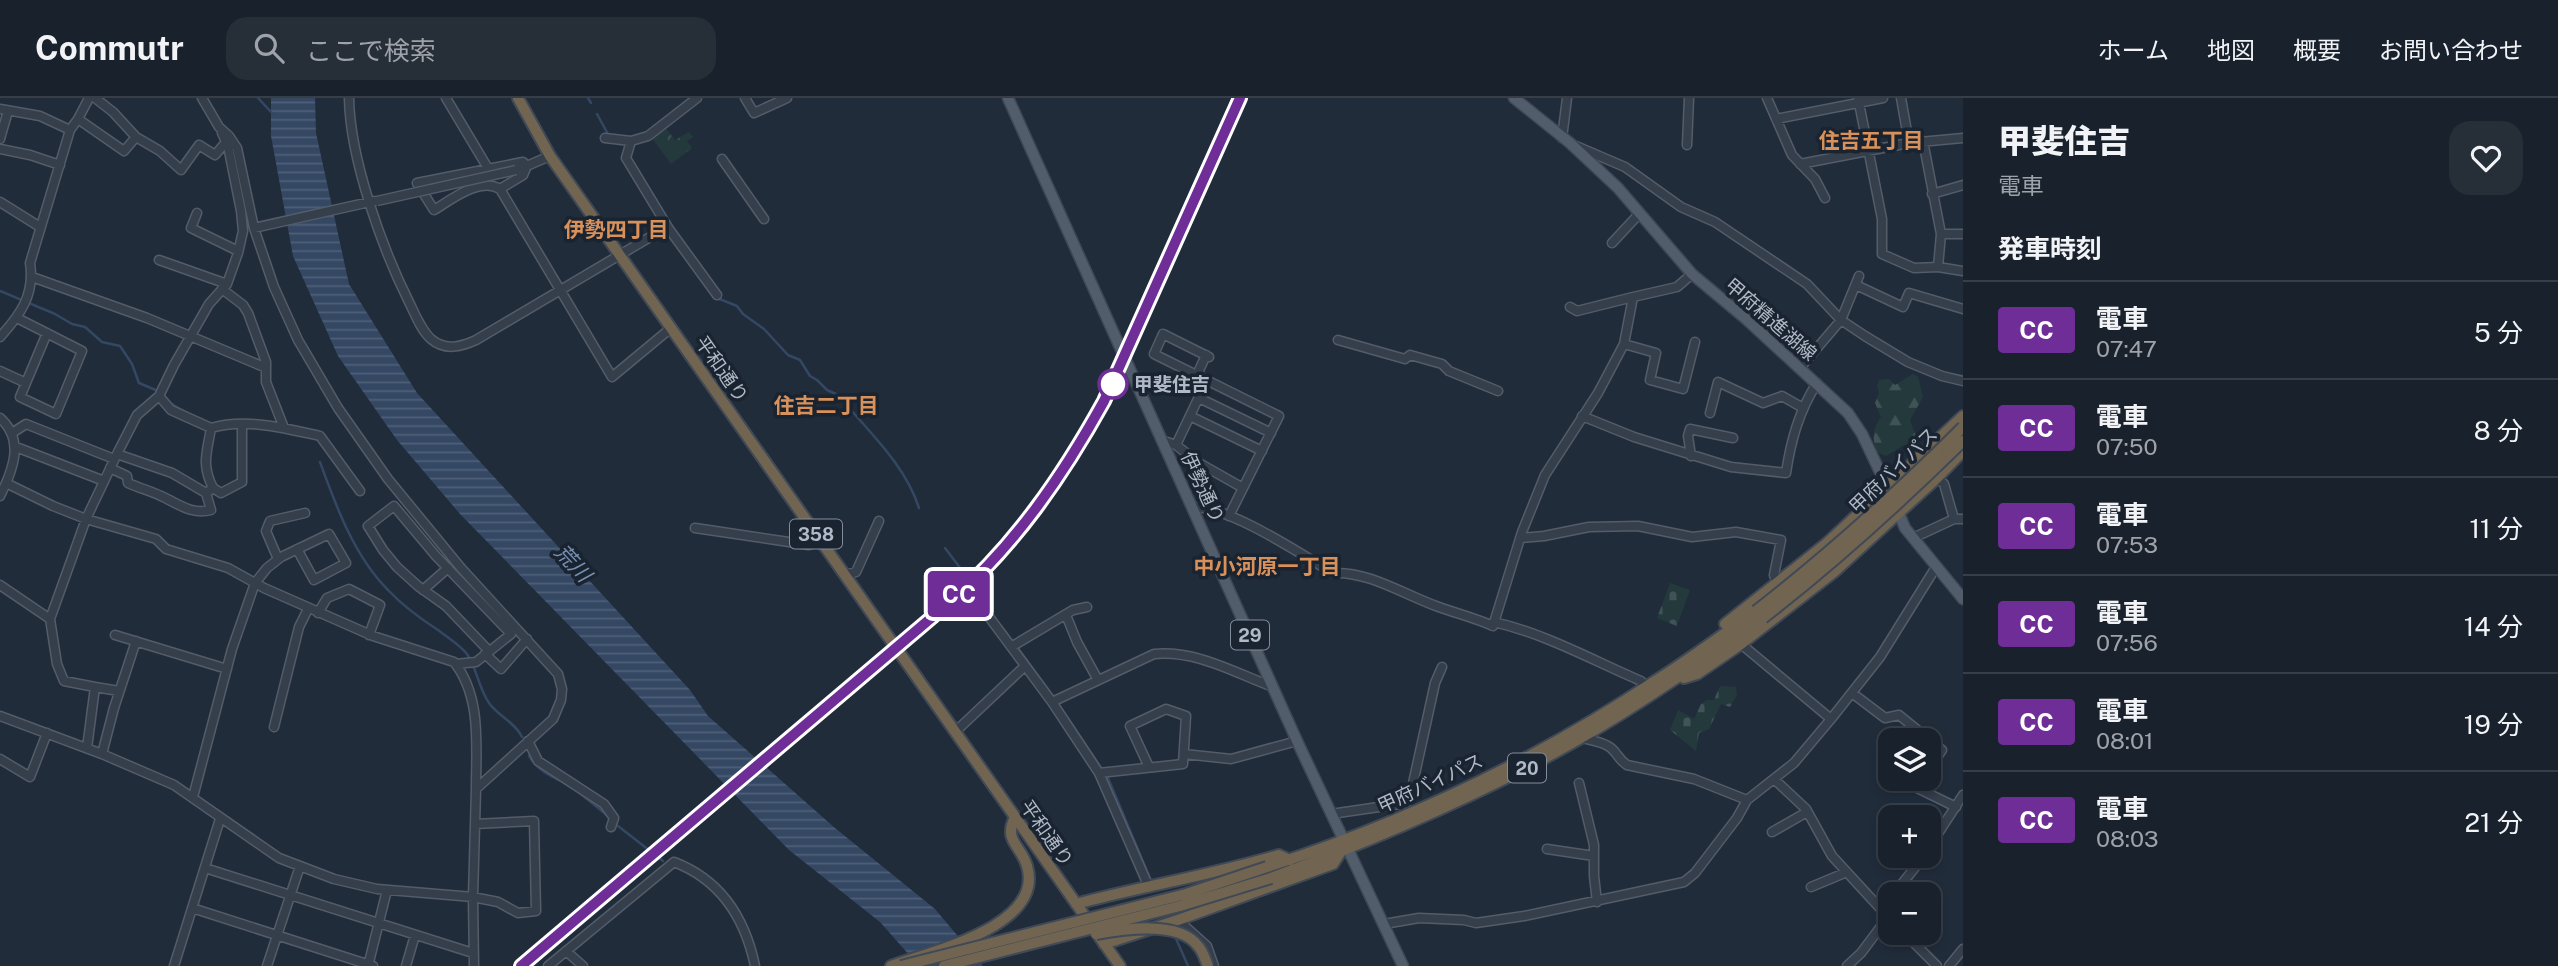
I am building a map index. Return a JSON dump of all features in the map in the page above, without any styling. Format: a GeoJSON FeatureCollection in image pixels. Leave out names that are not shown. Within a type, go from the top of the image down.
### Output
{"type":"FeatureCollection","features":[{"type":"Feature","properties":{"kind":"highway","name":"平和通り"},"geometry":{"type":"LineString","coordinates":[[518,98],[551,156],[1120,966]]}},
{"type":"Feature","properties":{"kind":"highway"},"geometry":{"type":"LineString","coordinates":[[1651,684],[1679,657],[1728,623],[1827,544],[1963,415]]}},
{"type":"Feature","properties":{"kind":"highway","name":"甲府バイパス"},"geometry":{"type":"LineString","coordinates":[[944,966],[1180,906],[1344,848],[1521,772],[1583,738],[1672,683],[1759,615],[1823,559],[1963,427]]}},
{"type":"Feature","properties":{"kind":"highway","name":"甲府バイパス"},"geometry":{"type":"LineString","coordinates":[[901,966],[1269,873],[1290,860],[1344,848],[1528,757],[1651,684],[1759,615],[1830,566],[1892,511],[1963,441]]}},
{"type":"Feature","properties":{"kind":"highway"},"geometry":{"type":"LineString","coordinates":[[1672,683],[1697,674],[1741,644],[1834,572],[1899,514],[1963,451]]}},
{"type":"Feature","properties":{"kind":"highway"},"geometry":{"type":"LineString","coordinates":[[891,966],[959,942],[997,925],[1024,901],[1028,889],[1028,866],[1010,835],[1009,830],[1015,817]]}},
{"type":"Feature","properties":{"kind":"highway"},"geometry":{"type":"LineString","coordinates":[[1104,944],[1333,864],[1344,848]]}},
{"type":"Feature","properties":{"kind":"highway"},"geometry":{"type":"LineString","coordinates":[[1076,904],[1147,886],[1212,874],[1279,855],[1290,860]]}},
{"type":"Feature","properties":{"kind":"highway"},"geometry":{"type":"LineString","coordinates":[[1006,951],[1017,953],[1071,939],[1124,930],[1163,930],[1184,934],[1192,939],[1198,945],[1208,966]]}},
{"type":"Feature","properties":{"kind":"main road","name":"伊勢通り"},"geometry":{"type":"LineString","coordinates":[[1008,98],[1344,848],[1403,966]]}},
{"type":"Feature","properties":{"kind":"main road","name":"甲府精進湖線"},"geometry":{"type":"LineString","coordinates":[[1514,98],[1618,188],[1692,274],[1849,413],[1913,538],[1963,598]]}},
{"type":"Feature","properties":{"kind":"street"},"geometry":{"type":"LineString","coordinates":[[0,337],[17,318],[27,299],[32,277],[30,263],[40,227],[70,130],[89,98]]}},
{"type":"Feature","properties":{"kind":"street"},"geometry":{"type":"LineString","coordinates":[[96,98],[136,137],[160,150],[181,170],[199,145],[215,155],[226,142]]}},
{"type":"Feature","properties":{"kind":"street"},"geometry":{"type":"LineString","coordinates":[[119,691],[64,681],[57,664],[50,619],[86,519],[137,415],[160,393],[209,304],[224,287],[239,251],[243,231],[241,211],[226,142],[202,98]]}},
{"type":"Feature","properties":{"kind":"street"},"geometry":{"type":"LineString","coordinates":[[349,98],[351,128],[382,240],[405,295],[425,331],[437,343],[457,348],[467,345],[667,227]]}},
{"type":"Feature","properties":{"kind":"street"},"geometry":{"type":"LineString","coordinates":[[446,98],[489,170]]}},
{"type":"Feature","properties":{"kind":"street"},"geometry":{"type":"LineString","coordinates":[[680,98],[685,106]]}},
{"type":"Feature","properties":{"kind":"street"},"geometry":{"type":"LineString","coordinates":[[605,138],[631,141],[648,136],[697,98]]}},
{"type":"Feature","properties":{"kind":"street"},"geometry":{"type":"LineString","coordinates":[[746,98],[754,113],[787,98]]}},
{"type":"Feature","properties":{"kind":"street"},"geometry":{"type":"LineString","coordinates":[[1567,98],[1566,141],[1625,167],[1681,207],[1715,222],[1807,284],[1841,320],[1908,362],[1942,376],[1963,381]]}},
{"type":"Feature","properties":{"kind":"street"},"geometry":{"type":"LineString","coordinates":[[1687,145],[1689,98]]}},
{"type":"Feature","properties":{"kind":"street"},"geometry":{"type":"LineString","coordinates":[[1767,98],[1792,155],[1815,180],[1825,198]]}},
{"type":"Feature","properties":{"kind":"street"},"geometry":{"type":"LineString","coordinates":[[1776,119],[1859,100],[1883,98]]}},
{"type":"Feature","properties":{"kind":"street"},"geometry":{"type":"LineString","coordinates":[[1901,98],[1909,143]]}},
{"type":"Feature","properties":{"kind":"street"},"geometry":{"type":"LineString","coordinates":[[1859,100],[1882,219],[1882,254],[1914,268],[1938,267],[1963,271]]}},
{"type":"Feature","properties":{"kind":"street"},"geometry":{"type":"LineString","coordinates":[[0,139],[4,110],[40,116],[70,130]]}},
{"type":"Feature","properties":{"kind":"street"},"geometry":{"type":"LineString","coordinates":[[78,119],[124,150],[136,137]]}},
{"type":"Feature","properties":{"kind":"street"},"geometry":{"type":"LineString","coordinates":[[219,127],[237,148],[258,227],[260,250],[284,308],[338,408],[388,479],[461,568],[558,674],[562,689],[559,709],[553,719],[476,789]]}},
{"type":"Feature","properties":{"kind":"street"},"geometry":{"type":"LineString","coordinates":[[1800,164],[1909,143],[1963,138]]}},
{"type":"Feature","properties":{"kind":"street"},"geometry":{"type":"LineString","coordinates":[[631,141],[626,158],[667,227],[717,295]]}},
{"type":"Feature","properties":{"kind":"street"},"geometry":{"type":"LineString","coordinates":[[1923,141],[1941,234],[1938,267]]}},
{"type":"Feature","properties":{"kind":"street"},"geometry":{"type":"LineString","coordinates":[[0,149],[60,165]]}},
{"type":"Feature","properties":{"kind":"street"},"geometry":{"type":"LineString","coordinates":[[258,227],[516,170],[551,156]]}},
{"type":"Feature","properties":{"kind":"street"},"geometry":{"type":"LineString","coordinates":[[722,159],[764,219]]}},
{"type":"Feature","properties":{"kind":"street"},"geometry":{"type":"LineString","coordinates":[[527,166],[523,162],[417,183],[434,210],[467,190],[490,185],[500,189],[612,377],[671,328]]}},
{"type":"Feature","properties":{"kind":"street"},"geometry":{"type":"LineString","coordinates":[[500,189],[523,175],[527,166]]}},
{"type":"Feature","properties":{"kind":"street"},"geometry":{"type":"LineString","coordinates":[[1932,194],[1963,185]]}},
{"type":"Feature","properties":{"kind":"street"},"geometry":{"type":"LineString","coordinates":[[1,204],[40,227]]}},
{"type":"Feature","properties":{"kind":"street"},"geometry":{"type":"LineString","coordinates":[[197,213],[191,228],[239,251]]}},
{"type":"Feature","properties":{"kind":"street"},"geometry":{"type":"LineString","coordinates":[[1612,243],[1639,214]]}},
{"type":"Feature","properties":{"kind":"street"},"geometry":{"type":"LineString","coordinates":[[1941,234],[1963,234]]}},
{"type":"Feature","properties":{"kind":"street"},"geometry":{"type":"LineString","coordinates":[[159,260],[224,287],[243,305],[265,362],[266,382],[283,425]]}},
{"type":"Feature","properties":{"kind":"street"},"geometry":{"type":"LineString","coordinates":[[1570,307],[1577,311],[1677,287],[1692,274]]}},
{"type":"Feature","properties":{"kind":"street"},"geometry":{"type":"LineString","coordinates":[[32,277],[147,318],[264,367]]}},
{"type":"Feature","properties":{"kind":"street"},"geometry":{"type":"LineString","coordinates":[[1800,368],[1841,320],[1858,281],[1903,307],[1909,293],[1963,309]]}},
{"type":"Feature","properties":{"kind":"street"},"geometry":{"type":"LineString","coordinates":[[1193,507],[1205,507],[1229,516],[1333,573],[1348,572],[1367,577],[1435,606],[1493,626],[1520,537],[1545,475],[1598,393],[1624,344],[1633,297]]}},
{"type":"Feature","properties":{"kind":"street"},"geometry":{"type":"LineString","coordinates":[[17,318],[47,333],[82,351],[56,414],[20,397],[47,333]]}},
{"type":"Feature","properties":{"kind":"street"},"geometry":{"type":"LineString","coordinates":[[1197,375],[1208,356],[1163,334],[1154,354],[1279,416],[1229,516]]}},
{"type":"Feature","properties":{"kind":"street"},"geometry":{"type":"LineString","coordinates":[[1338,340],[1405,359],[1410,355],[1443,364],[1449,371],[1498,391]]}},
{"type":"Feature","properties":{"kind":"street"},"geometry":{"type":"LineString","coordinates":[[1624,344],[1656,352],[1650,380],[1684,388],[1695,342]]}},
{"type":"Feature","properties":{"kind":"street"},"geometry":{"type":"LineString","coordinates":[[0,371],[26,383]]}},
{"type":"Feature","properties":{"kind":"street"},"geometry":{"type":"LineString","coordinates":[[1176,445],[1207,380]]}},
{"type":"Feature","properties":{"kind":"street"},"geometry":{"type":"LineString","coordinates":[[1710,413],[1718,382],[1763,402],[1782,396],[1803,408]]}},
{"type":"Feature","properties":{"kind":"street"},"geometry":{"type":"LineString","coordinates":[[1582,416],[1691,456],[1731,467],[1786,473],[1795,428],[1817,383]]}},
{"type":"Feature","properties":{"kind":"street"},"geometry":{"type":"LineString","coordinates":[[160,393],[171,410],[211,428],[229,422],[283,425],[320,436],[360,491]]}},
{"type":"Feature","properties":{"kind":"street"},"geometry":{"type":"LineString","coordinates":[[1199,398],[1271,433]]}},
{"type":"Feature","properties":{"kind":"street"},"geometry":{"type":"LineString","coordinates":[[1190,416],[1262,451]]}},
{"type":"Feature","properties":{"kind":"street"},"geometry":{"type":"LineString","coordinates":[[0,418],[12,433],[16,447],[0,496]]}},
{"type":"Feature","properties":{"kind":"street"},"geometry":{"type":"LineString","coordinates":[[12,433],[26,424],[172,473],[209,491],[221,493],[242,482],[242,424]]}},
{"type":"Feature","properties":{"kind":"street"},"geometry":{"type":"LineString","coordinates":[[110,468],[127,476],[128,483],[178,506],[196,512],[211,510],[205,472],[211,428]]}},
{"type":"Feature","properties":{"kind":"street"},"geometry":{"type":"LineString","coordinates":[[1691,456],[1688,436],[1690,429],[1733,438]]}},
{"type":"Feature","properties":{"kind":"street"},"geometry":{"type":"LineString","coordinates":[[1161,440],[1176,445],[1199,463],[1243,488]]}},
{"type":"Feature","properties":{"kind":"street"},"geometry":{"type":"LineString","coordinates":[[16,447],[104,481]]}},
{"type":"Feature","properties":{"kind":"street"},"geometry":{"type":"LineString","coordinates":[[1913,538],[1959,519],[1944,484],[1937,478]]}},
{"type":"Feature","properties":{"kind":"street"},"geometry":{"type":"LineString","coordinates":[[6,483],[86,519],[156,539],[166,549],[228,568],[308,609],[369,635],[456,664],[471,663],[487,653],[511,634],[394,506],[368,526],[383,550],[424,590],[446,606],[487,653],[501,669],[527,639]]}},
{"type":"Feature","properties":{"kind":"street"},"geometry":{"type":"LineString","coordinates":[[278,559],[266,531],[270,521],[305,513]]}},
{"type":"Feature","properties":{"kind":"street"},"geometry":{"type":"LineString","coordinates":[[844,575],[856,572],[880,522]]}},
{"type":"Feature","properties":{"kind":"street"},"geometry":{"type":"LineString","coordinates":[[1520,537],[1544,536],[1589,527],[1638,526],[1692,537],[1749,533],[1781,540],[1774,575],[1777,583]]}},
{"type":"Feature","properties":{"kind":"street"},"geometry":{"type":"LineString","coordinates":[[695,528],[809,545],[820,540]]}},
{"type":"Feature","properties":{"kind":"street"},"geometry":{"type":"LineString","coordinates":[[194,797],[227,669],[260,575],[278,559],[297,549],[329,534],[346,564],[314,580],[297,549]]}},
{"type":"Feature","properties":{"kind":"street"},"geometry":{"type":"LineString","coordinates":[[1384,924],[1419,918],[1476,923],[1546,913],[1684,882],[1695,873],[1737,818],[1747,800],[1794,763],[1852,693],[1880,657],[1936,567]]}},
{"type":"Feature","properties":{"kind":"street"},"geometry":{"type":"LineString","coordinates":[[424,590],[448,568]]}},
{"type":"Feature","properties":{"kind":"street"},"geometry":{"type":"LineString","coordinates":[[0,586],[50,619]]}},
{"type":"Feature","properties":{"kind":"street"},"geometry":{"type":"LineString","coordinates":[[317,613],[327,598],[349,589],[380,605],[369,635]]}},
{"type":"Feature","properties":{"kind":"street"},"geometry":{"type":"LineString","coordinates":[[978,602],[1052,702],[1099,772],[1147,886]]}},
{"type":"Feature","properties":{"kind":"street"},"geometry":{"type":"LineString","coordinates":[[1011,647],[1073,610],[1087,607]]}},
{"type":"Feature","properties":{"kind":"street"},"geometry":{"type":"LineString","coordinates":[[275,727],[299,627],[308,609]]}},
{"type":"Feature","properties":{"kind":"street"},"geometry":{"type":"LineString","coordinates":[[1066,615],[1098,680]]}},
{"type":"Feature","properties":{"kind":"street"},"geometry":{"type":"LineString","coordinates":[[1494,622],[1515,627],[1578,651],[1651,684]]}},
{"type":"Feature","properties":{"kind":"street"},"geometry":{"type":"LineString","coordinates":[[115,635],[227,669]]}},
{"type":"Feature","properties":{"kind":"street"},"geometry":{"type":"LineString","coordinates":[[102,754],[136,641]]}},
{"type":"Feature","properties":{"kind":"street"},"geometry":{"type":"LineString","coordinates":[[1741,644],[1831,719]]}},
{"type":"Feature","properties":{"kind":"street"},"geometry":{"type":"LineString","coordinates":[[1052,702],[1154,654],[1172,652],[1235,670],[1273,687]]}},
{"type":"Feature","properties":{"kind":"street"},"geometry":{"type":"LineString","coordinates":[[456,664],[475,710],[474,966]]}},
{"type":"Feature","properties":{"kind":"street"},"geometry":{"type":"LineString","coordinates":[[955,732],[1025,666]]}},
{"type":"Feature","properties":{"kind":"street"},"geometry":{"type":"LineString","coordinates":[[1331,814],[1406,803],[1410,797],[1435,683],[1442,667]]}},
{"type":"Feature","properties":{"kind":"street"},"geometry":{"type":"LineString","coordinates":[[87,748],[95,687]]}},
{"type":"Feature","properties":{"kind":"street"},"geometry":{"type":"LineString","coordinates":[[1852,693],[1885,718],[1899,715],[1915,728]]}},
{"type":"Feature","properties":{"kind":"street"},"geometry":{"type":"LineString","coordinates":[[1099,772],[1149,768],[1183,764],[1186,716],[1166,709],[1130,726],[1149,768]]}},
{"type":"Feature","properties":{"kind":"street"},"geometry":{"type":"LineString","coordinates":[[0,716],[87,748],[174,785],[279,858],[334,879],[387,890],[473,897],[498,902],[518,913],[536,911],[534,821],[475,824]]}},
{"type":"Feature","properties":{"kind":"street"},"geometry":{"type":"LineString","coordinates":[[0,759],[30,776],[47,733]]}},
{"type":"Feature","properties":{"kind":"street"},"geometry":{"type":"LineString","coordinates":[[1583,738],[1607,745],[1613,749],[1620,761],[1628,765],[1695,779],[1747,800]]}},
{"type":"Feature","properties":{"kind":"street"},"geometry":{"type":"LineString","coordinates":[[528,741],[538,761],[604,804],[614,818],[611,827]]}},
{"type":"Feature","properties":{"kind":"street"},"geometry":{"type":"LineString","coordinates":[[1184,754],[1231,759],[1297,741]]}},
{"type":"Feature","properties":{"kind":"street"},"geometry":{"type":"LineString","coordinates":[[1774,779],[1807,812],[1832,856],[1878,905]]}},
{"type":"Feature","properties":{"kind":"street"},"geometry":{"type":"LineString","coordinates":[[1579,783],[1594,845],[1597,902]]}},
{"type":"Feature","properties":{"kind":"street"},"geometry":{"type":"LineString","coordinates":[[1926,791],[1960,802],[1941,830]]}},
{"type":"Feature","properties":{"kind":"street"},"geometry":{"type":"LineString","coordinates":[[1772,832],[1807,812]]}},
{"type":"Feature","properties":{"kind":"street"},"geometry":{"type":"LineString","coordinates":[[174,966],[220,819]]}},
{"type":"Feature","properties":{"kind":"street"},"geometry":{"type":"LineString","coordinates":[[1547,849],[1594,856]]}},
{"type":"Feature","properties":{"kind":"street"},"geometry":{"type":"LineString","coordinates":[[548,966],[674,862],[688,867],[707,880],[730,903],[748,936],[755,966]]}},
{"type":"Feature","properties":{"kind":"street"},"geometry":{"type":"LineString","coordinates":[[267,966],[300,866]]}},
{"type":"Feature","properties":{"kind":"street"},"geometry":{"type":"LineString","coordinates":[[205,868],[473,953]]}},
{"type":"Feature","properties":{"kind":"street"},"geometry":{"type":"LineString","coordinates":[[1903,882],[1915,868]]}},
{"type":"Feature","properties":{"kind":"street"},"geometry":{"type":"LineString","coordinates":[[1811,887],[1847,872]]}},
{"type":"Feature","properties":{"kind":"street"},"geometry":{"type":"LineString","coordinates":[[192,908],[370,966],[387,890]]}},
{"type":"Feature","properties":{"kind":"street"},"geometry":{"type":"LineString","coordinates":[[1178,920],[1207,946],[1214,966]]}},
{"type":"Feature","properties":{"kind":"street"},"geometry":{"type":"LineString","coordinates":[[1847,966],[1861,953],[1878,928]]}},
{"type":"Feature","properties":{"kind":"street"},"geometry":{"type":"LineString","coordinates":[[406,966],[415,935]]}},
{"type":"Feature","properties":{"kind":"street"},"geometry":{"type":"LineString","coordinates":[[1916,945],[1937,966]]}},
{"type":"Feature","properties":{"kind":"street"},"geometry":{"type":"LineString","coordinates":[[1950,966],[1963,949]]}},
{"type":"Feature","properties":{"kind":"street"},"geometry":{"type":"LineString","coordinates":[[566,951],[583,966]]}},
{"type":"Feature","properties":{"kind":"green space"},"geometry":{"type":"Polygon","coordinates":[[[665,127],[675,140],[689,132],[693,137],[687,141],[692,148],[671,164],[652,138],[665,127]]]}},
{"type":"Feature","properties":{"kind":"green space"},"geometry":{"type":"Polygon","coordinates":[[[1913,374],[1918,377],[1923,397],[1910,420],[1918,441],[1902,446],[1886,456],[1877,452],[1874,438],[1874,430],[1881,417],[1875,403],[1879,393],[1877,386],[1879,380],[1889,379],[1895,385],[1913,374]]]}},
{"type":"Feature","properties":{"kind":"green space"},"geometry":{"type":"Polygon","coordinates":[[[1670,583],[1690,590],[1677,626],[1657,618],[1670,583]]]}},
{"type":"Feature","properties":{"kind":"green space"},"geometry":{"type":"Polygon","coordinates":[[[1720,686],[1736,687],[1737,695],[1730,707],[1721,704],[1709,729],[1699,733],[1696,751],[1670,730],[1678,710],[1694,719],[1701,704],[1714,700],[1720,686]]]}},
{"type":"Feature","properties":{"kind":"water","name":"荒川"},"geometry":{"type":"Polygon","coordinates":[[[271,98],[315,98],[316,133],[349,284],[417,393],[690,690],[708,716],[835,828],[935,909],[983,966],[919,966],[880,922],[789,850],[460,514],[397,440],[338,356],[293,256],[271,136],[271,98]]]}},
{"type":"Feature","properties":{"kind":"waterway"},"geometry":{"type":"LineString","coordinates":[[258,98],[272,113]]}},
{"type":"Feature","properties":{"kind":"waterway"},"geometry":{"type":"LineString","coordinates":[[588,98],[591,103]]}},
{"type":"Feature","properties":{"kind":"waterway"},"geometry":{"type":"LineString","coordinates":[[597,114],[609,136]]}},
{"type":"Feature","properties":{"kind":"waterway"},"geometry":{"type":"LineString","coordinates":[[0,291],[72,324],[85,327],[102,342],[120,346],[132,364],[139,383],[158,391]]}},
{"type":"Feature","properties":{"kind":"waterway"},"geometry":{"type":"LineString","coordinates":[[717,298],[737,306],[743,314],[764,329],[788,355],[800,360],[810,376],[838,395],[895,462],[919,508]]}},
{"type":"Feature","properties":{"kind":"waterway"},"geometry":{"type":"LineString","coordinates":[[170,403],[189,414]]}},
{"type":"Feature","properties":{"kind":"waterway"},"geometry":{"type":"LineString","coordinates":[[320,462],[347,530],[376,577],[405,606],[464,650],[489,703],[522,737]]}},
{"type":"Feature","properties":{"kind":"waterway"},"geometry":{"type":"LineString","coordinates":[[945,548],[977,590]]}},
{"type":"Feature","properties":{"kind":"waterway"},"geometry":{"type":"LineString","coordinates":[[981,598],[992,614]]}},
{"type":"Feature","properties":{"kind":"waterway"},"geometry":{"type":"LineString","coordinates":[[1001,626],[1013,642]]}},
{"type":"Feature","properties":{"kind":"waterway"},"geometry":{"type":"LineString","coordinates":[[1017,647],[1108,778],[1152,883]]}},
{"type":"Feature","properties":{"kind":"waterway"},"geometry":{"type":"LineString","coordinates":[[529,756],[540,769],[565,783]]}},
{"type":"Feature","properties":{"kind":"waterway"},"geometry":{"type":"LineString","coordinates":[[576,790],[608,816]]}},
{"type":"Feature","properties":{"kind":"waterway"},"geometry":{"type":"LineString","coordinates":[[618,826],[663,861]]}},
{"type":"Feature","properties":{"kind":"waterway"},"geometry":{"type":"LineString","coordinates":[[1174,934],[1188,966]]}},
{"type":"Feature","properties":{"kind":"tunnel"},"geometry":{"type":"LineString","coordinates":[[1148,885],[1168,928]]}},
{"type":"Feature","properties":{"kind":"railway"},"geometry":{"type":"LineString","coordinates":[[521,966],[975,580],[1026,523],[1057,481],[1104,401],[1240,98]]}},
{"type":"Feature","properties":{"kind":"train","name":"CC"},"geometry":{"type":"LineString","coordinates":[[521,966],[950,602],[992,563],[1026,523],[1078,448],[1104,401],[1240,98]]}},
{"type":"Feature","properties":{"kind":"place","name":"甲斐住吉"},"geometry":{"type":"Point","coordinates":[1113,384]}},
{"type":"Feature","properties":{"kind":"district","name":"住吉五丁目"},"geometry":{"type":"Point","coordinates":[1871,140]}},
{"type":"Feature","properties":{"kind":"district","name":"伊勢四丁目"},"geometry":{"type":"Point","coordinates":[616,229]}},
{"type":"Feature","properties":{"kind":"district","name":"住吉二丁目"},"geometry":{"type":"Point","coordinates":[826,405]}},
{"type":"Feature","properties":{"kind":"district","name":"中小河原一丁目"},"geometry":{"type":"Point","coordinates":[1267,566]}}]}
